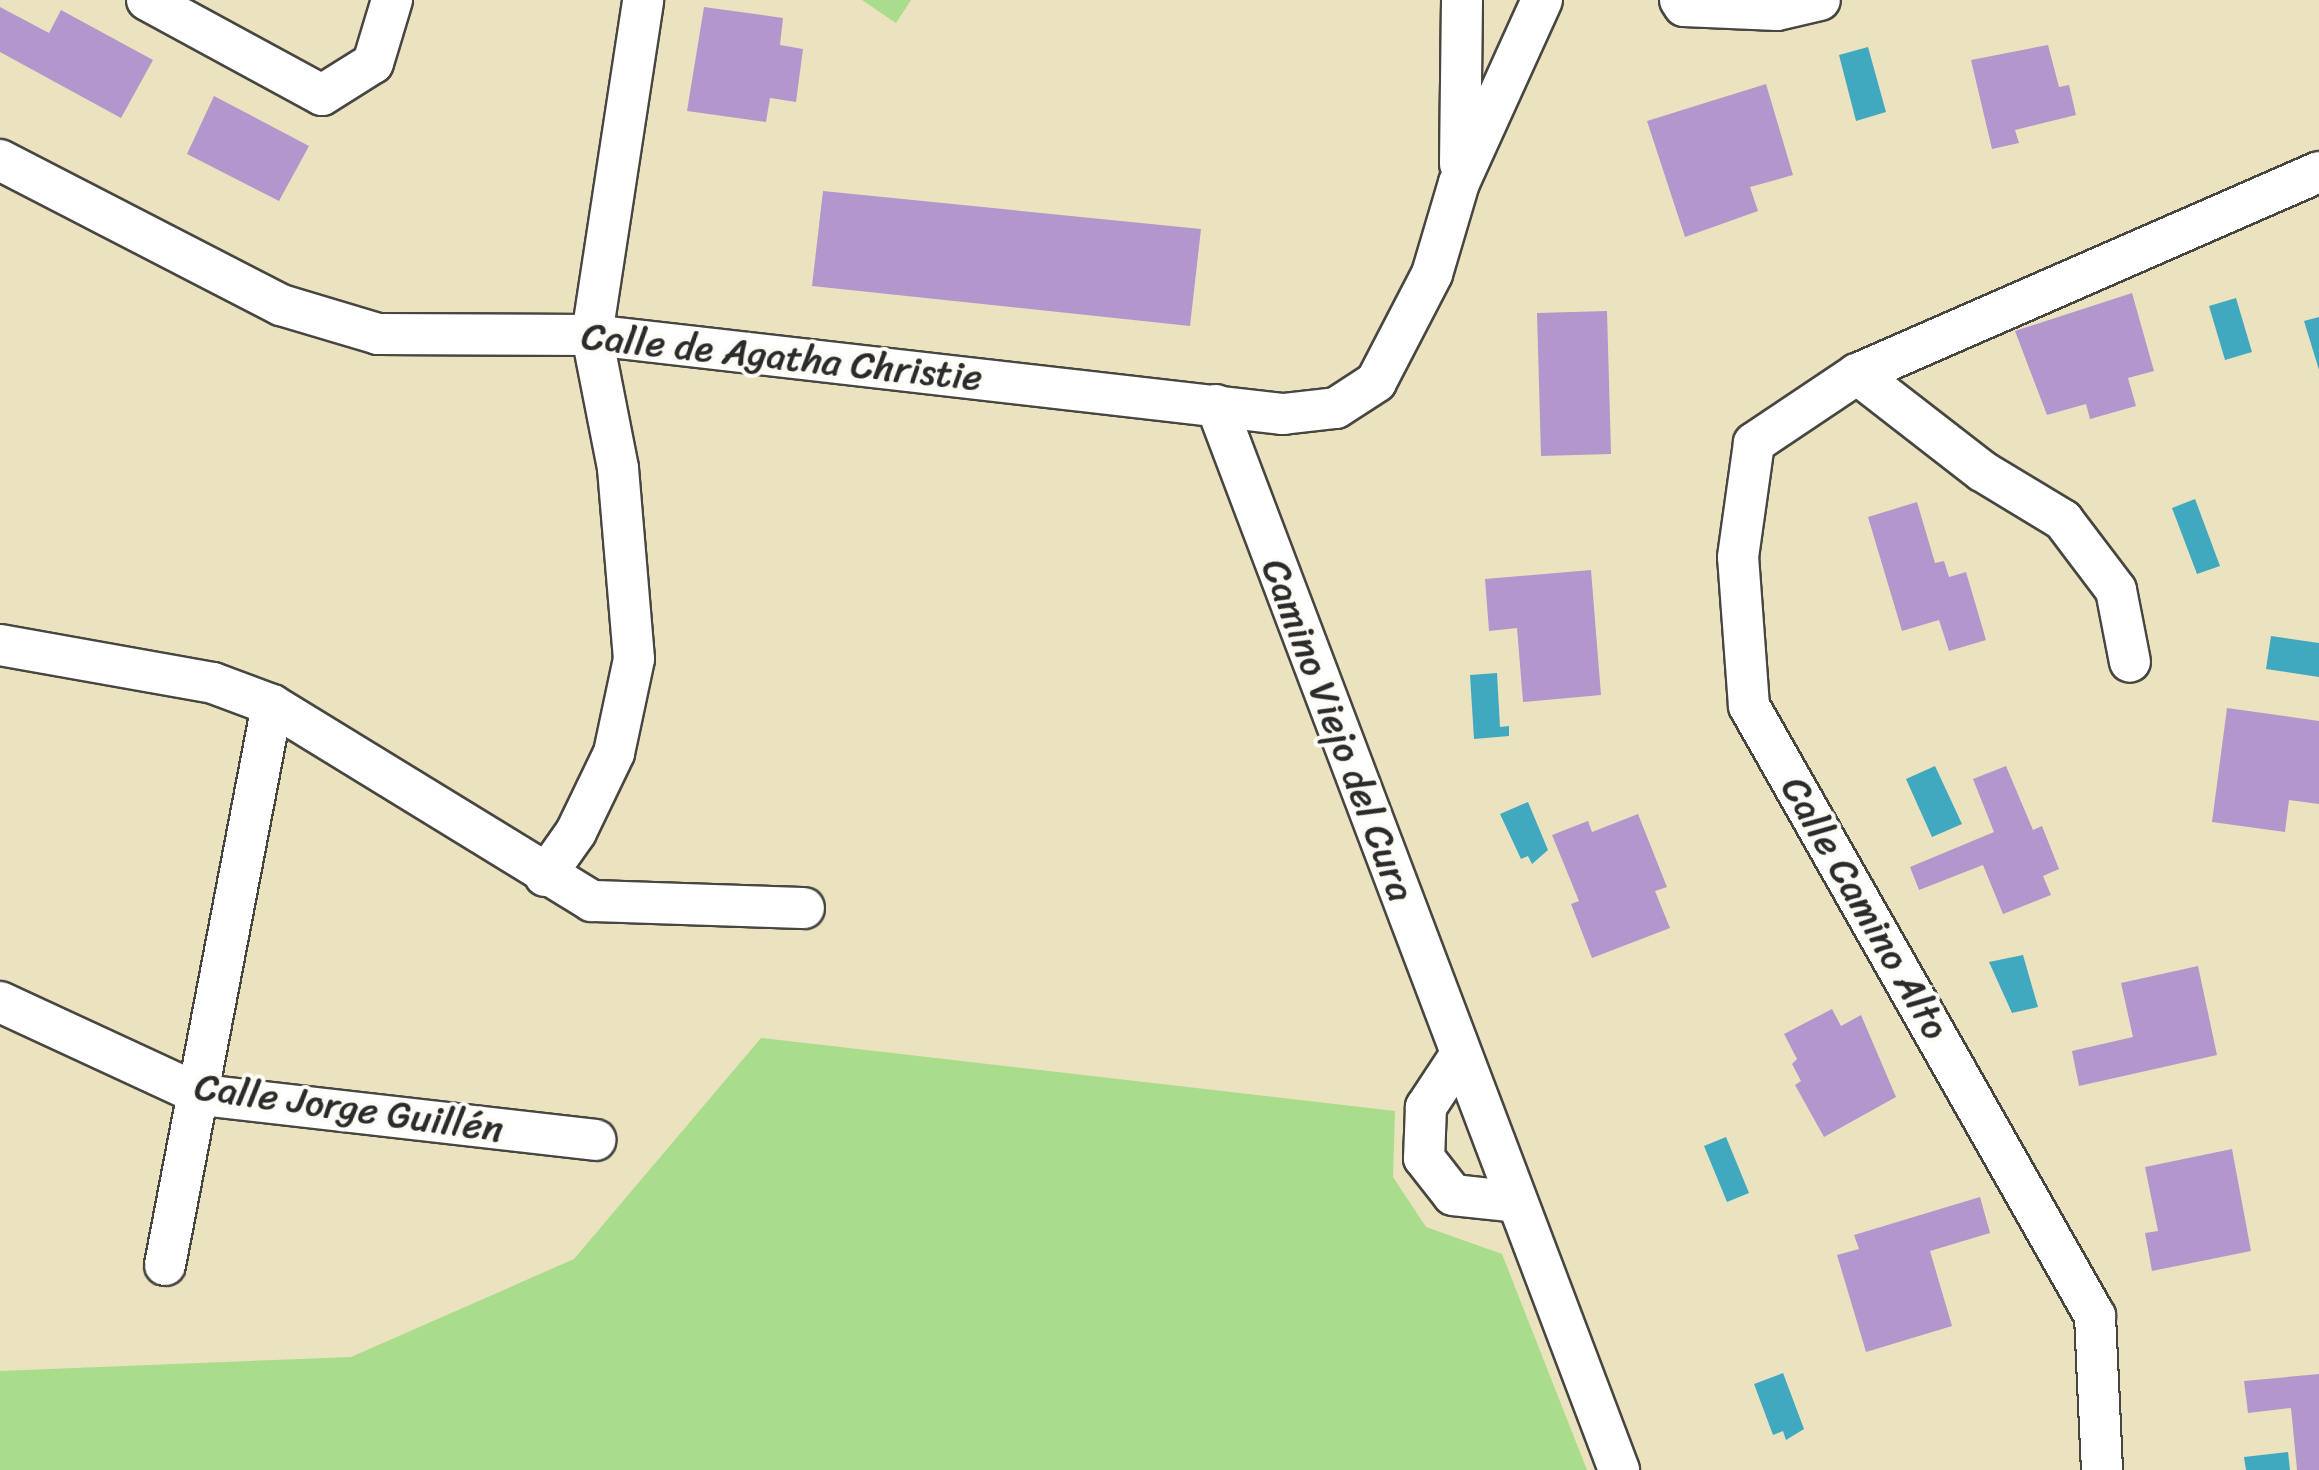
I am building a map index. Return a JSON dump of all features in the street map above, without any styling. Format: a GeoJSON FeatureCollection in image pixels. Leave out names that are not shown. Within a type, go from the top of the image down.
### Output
{"type":"FeatureCollection","features":[{"type":"Feature","properties":{"kind":"street"},"geometry":{"type":"LineString","coordinates":[[147,0],[322,95],[374,62],[392,0]]}},
{"type":"Feature","properties":{"kind":"street"},"geometry":{"type":"LineString","coordinates":[[545,876],[576,832],[614,754],[634,660],[618,468],[592,335],[643,0]]}},
{"type":"Feature","properties":{"kind":"street","name":"Calle de Agatha Christie"},"geometry":{"type":"LineString","coordinates":[[1459,184],[1462,0]]}},
{"type":"Feature","properties":{"kind":"street","name":"Calle de Agatha Christie"},"geometry":{"type":"LineString","coordinates":[[0,160],[281,305],[378,334],[592,335],[1283,414],[1336,408],[1376,382],[1432,274],[1459,184],[1542,0]]}},
{"type":"Feature","properties":{"kind":"street"},"geometry":{"type":"LineString","coordinates":[[1680,0],[1684,6],[1777,10],[1820,0]]}},
{"type":"Feature","properties":{"kind":"street","name":"Calle Camino Alto"},"geometry":{"type":"LineString","coordinates":[[2102,1470],[2095,1316],[1749,706],[1738,557],[1754,443],[1857,374],[2319,172]]}},
{"type":"Feature","properties":{"kind":"street"},"geometry":{"type":"LineString","coordinates":[[1857,374],[1982,471],[2063,520],[2116,590],[2130,662]]}},
{"type":"Feature","properties":{"kind":"street","name":"Camino Viejo del Cura"},"geometry":{"type":"LineString","coordinates":[[1216,405],[1619,1470]]}},
{"type":"Feature","properties":{"kind":"street"},"geometry":{"type":"LineString","coordinates":[[0,645],[213,683],[272,705],[545,876],[592,901],[804,908]]}},
{"type":"Feature","properties":{"kind":"street"},"geometry":{"type":"LineString","coordinates":[[165,1265],[201,1094],[272,705]]}},
{"type":"Feature","properties":{"kind":"street","name":"Calle Jorge Guillén"},"geometry":{"type":"LineString","coordinates":[[0,1002],[201,1094],[596,1140]]}},
{"type":"Feature","properties":{"kind":"street"},"geometry":{"type":"LineString","coordinates":[[1461,1054],[1426,1107],[1424,1158],[1453,1195],[1517,1202]]}},
{"type":"Feature","properties":{"kind":"green space"},"geometry":{"type":"Polygon","coordinates":[[[862,0],[911,0],[896,23],[862,0]]]}},
{"type":"Feature","properties":{"kind":"green space"},"geometry":{"type":"Polygon","coordinates":[[[761,1038],[1395,1111],[1393,1177],[1426,1227],[1502,1254],[1587,1470],[0,1470],[0,1371],[351,1357],[574,1259],[761,1038]]]}},
{"type":"Feature","properties":{"kind":"water"},"geometry":{"type":"Polygon","coordinates":[[[1868,47],[1886,112],[1856,121],[1839,55],[1868,47]]]}},
{"type":"Feature","properties":{"kind":"water"},"geometry":{"type":"Polygon","coordinates":[[[2236,298],[2252,352],[2225,360],[2209,306],[2236,298]]]}},
{"type":"Feature","properties":{"kind":"water"},"geometry":{"type":"Polygon","coordinates":[[[2319,317],[2319,370],[2304,321],[2319,317]]]}},
{"type":"Feature","properties":{"kind":"water"},"geometry":{"type":"Polygon","coordinates":[[[2195,499],[2220,566],[2197,574],[2172,508],[2195,499]]]}},
{"type":"Feature","properties":{"kind":"water"},"geometry":{"type":"Polygon","coordinates":[[[2271,636],[2319,643],[2319,677],[2266,669],[2271,636]]]}},
{"type":"Feature","properties":{"kind":"water"},"geometry":{"type":"Polygon","coordinates":[[[1497,673],[1500,727],[1509,726],[1509,736],[1474,739],[1470,675],[1497,673]]]}},
{"type":"Feature","properties":{"kind":"water"},"geometry":{"type":"Polygon","coordinates":[[[1935,766],[1962,824],[1932,837],[1906,779],[1935,766]]]}},
{"type":"Feature","properties":{"kind":"water"},"geometry":{"type":"Polygon","coordinates":[[[1528,802],[1548,850],[1532,864],[1528,856],[1521,859],[1500,814],[1528,802]]]}},
{"type":"Feature","properties":{"kind":"water"},"geometry":{"type":"Polygon","coordinates":[[[2023,955],[2038,1007],[2012,1013],[1989,962],[2023,955]]]}},
{"type":"Feature","properties":{"kind":"water"},"geometry":{"type":"Polygon","coordinates":[[[1726,1137],[1749,1193],[1727,1202],[1704,1146],[1726,1137]]]}},
{"type":"Feature","properties":{"kind":"water"},"geometry":{"type":"Polygon","coordinates":[[[1783,1373],[1804,1429],[1786,1440],[1783,1431],[1773,1435],[1754,1384],[1783,1373]]]}},
{"type":"Feature","properties":{"kind":"water"},"geometry":{"type":"Polygon","coordinates":[[[2288,1452],[2290,1470],[2246,1470],[2244,1457],[2288,1452]]]}},
{"type":"Feature","properties":{"kind":"building"},"geometry":{"type":"Polygon","coordinates":[[[0,7],[49,33],[61,10],[153,60],[121,118],[0,52],[0,7]]]}},
{"type":"Feature","properties":{"kind":"building"},"geometry":{"type":"Polygon","coordinates":[[[704,7],[783,18],[780,45],[803,49],[796,102],[770,98],[766,122],[687,111],[704,7]]]}},
{"type":"Feature","properties":{"kind":"building"},"geometry":{"type":"Polygon","coordinates":[[[2048,45],[2059,87],[2069,85],[2076,115],[2015,130],[2019,143],[1992,149],[1971,60],[2048,45]]]}},
{"type":"Feature","properties":{"kind":"building"},"geometry":{"type":"Polygon","coordinates":[[[1766,84],[1793,175],[1750,187],[1758,211],[1685,237],[1647,121],[1766,84]]]}},
{"type":"Feature","properties":{"kind":"building"},"geometry":{"type":"Polygon","coordinates":[[[214,96],[309,146],[279,201],[187,154],[214,96]]]}},
{"type":"Feature","properties":{"kind":"building"},"geometry":{"type":"Polygon","coordinates":[[[823,191],[1201,229],[1190,326],[812,286],[823,191]]]}},
{"type":"Feature","properties":{"kind":"building"},"geometry":{"type":"Polygon","coordinates":[[[2132,293],[2154,371],[2128,378],[2136,406],[2090,419],[2086,404],[2047,415],[2015,331],[2132,293]]]}},
{"type":"Feature","properties":{"kind":"building"},"geometry":{"type":"Polygon","coordinates":[[[1607,311],[1611,454],[1541,456],[1537,313],[1607,311]]]}},
{"type":"Feature","properties":{"kind":"building"},"geometry":{"type":"Polygon","coordinates":[[[1917,502],[1935,563],[1944,561],[1949,577],[1966,572],[1986,640],[1949,651],[1939,620],[1902,631],[1868,517],[1917,502]]]}},
{"type":"Feature","properties":{"kind":"building"},"geometry":{"type":"Polygon","coordinates":[[[1591,570],[1601,695],[1523,702],[1517,628],[1489,631],[1485,579],[1591,570]]]}},
{"type":"Feature","properties":{"kind":"building"},"geometry":{"type":"Polygon","coordinates":[[[2227,708],[2319,721],[2319,804],[2289,800],[2285,832],[2212,822],[2227,708]]]}},
{"type":"Feature","properties":{"kind":"building"},"geometry":{"type":"Polygon","coordinates":[[[2006,766],[2033,830],[2042,826],[2059,869],[2043,876],[2051,895],[2003,914],[1983,865],[1919,890],[1910,867],[1994,832],[1973,779],[2006,766]]]}},
{"type":"Feature","properties":{"kind":"building"},"geometry":{"type":"Polygon","coordinates":[[[1638,814],[1667,887],[1655,891],[1670,928],[1592,958],[1571,904],[1579,901],[1552,835],[1588,821],[1592,832],[1638,814]]]}},
{"type":"Feature","properties":{"kind":"building"},"geometry":{"type":"Polygon","coordinates":[[[2198,966],[2217,1055],[2079,1086],[2072,1051],[2133,1037],[2121,983],[2198,966]]]}},
{"type":"Feature","properties":{"kind":"building"},"geometry":{"type":"Polygon","coordinates":[[[1832,1009],[1841,1026],[1861,1015],[1896,1097],[1824,1137],[1795,1085],[1801,1081],[1792,1064],[1797,1059],[1784,1034],[1832,1009]]]}},
{"type":"Feature","properties":{"kind":"building"},"geometry":{"type":"Polygon","coordinates":[[[2232,1149],[2251,1251],[2152,1271],[2145,1233],[2158,1231],[2145,1167],[2232,1149]]]}},
{"type":"Feature","properties":{"kind":"building"},"geometry":{"type":"Polygon","coordinates":[[[1980,1197],[1990,1233],[1930,1251],[1952,1326],[1866,1352],[1837,1255],[1859,1249],[1854,1235],[1980,1197]]]}},
{"type":"Feature","properties":{"kind":"building"},"geometry":{"type":"Polygon","coordinates":[[[2319,1374],[2319,1470],[2297,1470],[2291,1408],[2248,1413],[2244,1381],[2319,1374]]]}}]}
